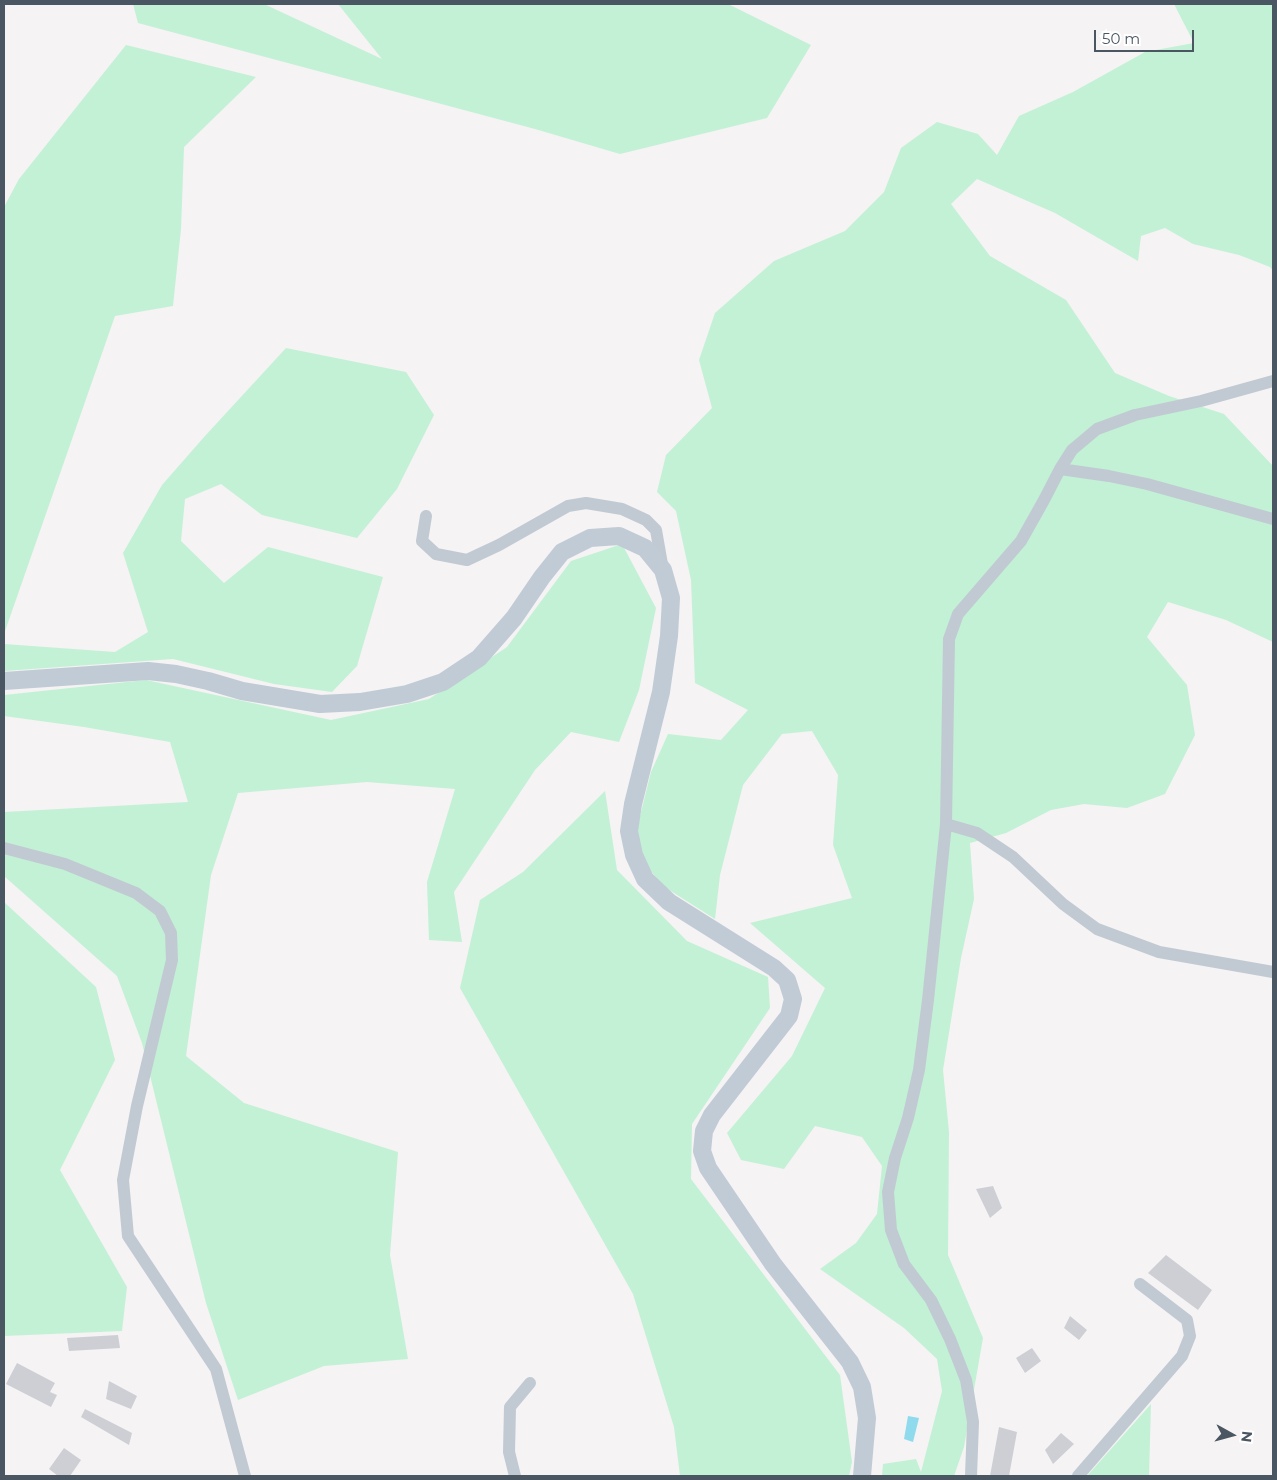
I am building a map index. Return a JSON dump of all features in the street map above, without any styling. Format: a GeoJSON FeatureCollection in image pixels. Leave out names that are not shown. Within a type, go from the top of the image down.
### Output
{"type":"FeatureCollection","features":[{"type":"Feature","properties":{"kind":"main road"},"geometry":{"type":"LineString","coordinates":[[4,680],[148,670],[208,681],[242,691],[320,704],[360,702],[407,694],[443,682],[479,658],[514,618],[562,552],[590,538],[619,536],[645,548],[664,570],[672,598],[661,692],[634,804],[630,831],[634,855],[645,879],[669,902],[774,968],[787,980],[793,999],[789,1016],[712,1115],[704,1131],[702,1151],[708,1168],[773,1264],[850,1362],[862,1387],[867,1418],[862,1476]]}},
{"type":"Feature","properties":{"kind":"street"},"geometry":{"type":"LineString","coordinates":[[970,1476],[973,1422],[966,1380],[950,1339],[931,1300],[904,1264],[891,1230],[888,1192],[895,1158],[908,1118],[919,1070],[928,1000],[946,824],[949,640],[958,614],[1021,541],[1072,450],[1097,429],[1136,415],[1202,401],[1273,381]]}},
{"type":"Feature","properties":{"kind":"street"},"geometry":{"type":"LineString","coordinates":[[1060,469],[1110,476],[1147,484],[1273,519]]}},
{"type":"Feature","properties":{"kind":"street"},"geometry":{"type":"LineString","coordinates":[[426,516],[422,541],[436,554],[467,560],[499,545],[568,506],[586,503],[622,509],[646,520],[656,530],[664,570]]}},
{"type":"Feature","properties":{"kind":"street"},"geometry":{"type":"LineString","coordinates":[[946,824],[977,833],[1013,857],[1063,904],[1097,929],[1159,952],[1273,972]]}},
{"type":"Feature","properties":{"kind":"street"},"geometry":{"type":"LineString","coordinates":[[4,848],[65,864],[136,892],[160,911],[171,933],[172,960],[136,1106],[123,1180],[128,1236],[216,1369],[245,1476]]}},
{"type":"Feature","properties":{"kind":"street"},"geometry":{"type":"LineString","coordinates":[[1078,1476],[1182,1356],[1190,1336],[1187,1320],[1140,1284]]}},
{"type":"Feature","properties":{"kind":"street"},"geometry":{"type":"LineString","coordinates":[[515,1476],[509,1452],[510,1407],[530,1383]]}},
{"type":"Feature","properties":{"kind":"green space"},"geometry":{"type":"Polygon","coordinates":[[[133,4],[264,4],[382,59],[338,4],[728,4],[811,45],[767,118],[620,154],[535,129],[138,23],[133,4]]]}},
{"type":"Feature","properties":{"kind":"green space"},"geometry":{"type":"Polygon","coordinates":[[[1174,4],[1273,4],[1273,271],[1270,267],[1239,255],[1193,244],[1165,228],[1141,236],[1138,261],[1055,213],[977,179],[951,204],[990,256],[1066,300],[1115,373],[1169,396],[1224,414],[1273,466],[1273,642],[1226,620],[1168,602],[1147,637],[1187,685],[1195,735],[1165,794],[1127,808],[1084,804],[1051,810],[1006,833],[970,843],[974,899],[961,958],[943,1070],[949,1132],[948,1255],[983,1338],[964,1447],[954,1476],[882,1476],[883,1464],[916,1459],[921,1472],[942,1391],[937,1359],[904,1328],[820,1269],[856,1243],[877,1214],[882,1166],[862,1137],[815,1126],[784,1169],[741,1160],[727,1133],[792,1056],[825,988],[750,923],[852,898],[833,845],[838,775],[812,731],[782,734],[743,785],[720,875],[715,919],[663,886],[632,848],[651,772],[668,734],[721,740],[748,710],[695,683],[691,580],[676,511],[657,492],[666,455],[712,408],[699,360],[715,313],[774,261],[845,231],[884,192],[901,148],[937,122],[978,134],[997,155],[1019,116],[1073,92],[1145,52],[1194,43],[1174,4]]]}},
{"type":"Feature","properties":{"kind":"green space"},"geometry":{"type":"Polygon","coordinates":[[[126,45],[256,77],[184,147],[181,229],[173,306],[115,316],[4,634],[4,207],[19,179],[126,45]]]}},
{"type":"Feature","properties":{"kind":"green space"},"geometry":{"type":"Polygon","coordinates":[[[286,348],[406,372],[434,415],[397,489],[357,538],[262,515],[221,484],[185,499],[181,541],[224,583],[268,547],[383,577],[357,666],[332,692],[274,684],[173,659],[4,671],[4,644],[115,652],[148,632],[123,553],[162,485],[286,348]]]}},
{"type":"Feature","properties":{"kind":"green space"},"geometry":{"type":"Polygon","coordinates":[[[622,544],[656,608],[639,690],[619,742],[571,732],[535,770],[454,892],[462,942],[429,940],[427,882],[455,789],[367,782],[238,793],[211,875],[186,1056],[244,1103],[398,1152],[390,1255],[408,1359],[324,1366],[238,1400],[206,1303],[142,1043],[117,976],[4,876],[4,812],[188,802],[170,742],[84,727],[4,716],[4,695],[146,680],[331,720],[429,699],[507,647],[571,561],[622,544]]]}},
{"type":"Feature","properties":{"kind":"green space"},"geometry":{"type":"Polygon","coordinates":[[[605,791],[617,870],[687,941],[768,977],[770,1008],[692,1124],[691,1179],[840,1375],[852,1462],[849,1476],[680,1476],[674,1427],[633,1294],[460,988],[480,900],[523,872],[605,791]]]}},
{"type":"Feature","properties":{"kind":"green space"},"geometry":{"type":"Polygon","coordinates":[[[4,902],[96,987],[115,1060],[60,1170],[127,1287],[122,1331],[4,1336],[4,902]]]}},
{"type":"Feature","properties":{"kind":"green space"},"geometry":{"type":"Polygon","coordinates":[[[1151,1404],[1149,1476],[1087,1476],[1151,1404]]]}},
{"type":"Feature","properties":{"kind":"water"},"geometry":{"type":"Polygon","coordinates":[[[908,1416],[919,1418],[913,1442],[904,1439],[908,1416]]]}},
{"type":"Feature","properties":{"kind":"building"},"geometry":{"type":"Polygon","coordinates":[[[993,1186],[1002,1208],[990,1218],[976,1189],[993,1186]]]}},
{"type":"Feature","properties":{"kind":"building"},"geometry":{"type":"Polygon","coordinates":[[[1166,1255],[1212,1290],[1198,1310],[1148,1273],[1166,1255]]]}},
{"type":"Feature","properties":{"kind":"building"},"geometry":{"type":"Polygon","coordinates":[[[1070,1316],[1087,1330],[1079,1340],[1064,1328],[1070,1316]]]}},
{"type":"Feature","properties":{"kind":"building"},"geometry":{"type":"Polygon","coordinates":[[[118,1335],[120,1348],[69,1351],[67,1338],[118,1335]]]}},
{"type":"Feature","properties":{"kind":"building"},"geometry":{"type":"Polygon","coordinates":[[[1032,1348],[1041,1361],[1025,1373],[1016,1358],[1032,1348]]]}},
{"type":"Feature","properties":{"kind":"building"},"geometry":{"type":"Polygon","coordinates":[[[17,1363],[55,1383],[50,1392],[57,1395],[51,1407],[6,1384],[17,1363]]]}},
{"type":"Feature","properties":{"kind":"building"},"geometry":{"type":"Polygon","coordinates":[[[109,1381],[137,1396],[131,1409],[106,1399],[109,1381]]]}},
{"type":"Feature","properties":{"kind":"building"},"geometry":{"type":"Polygon","coordinates":[[[85,1409],[132,1433],[129,1445],[81,1417],[85,1409]]]}},
{"type":"Feature","properties":{"kind":"building"},"geometry":{"type":"Polygon","coordinates":[[[999,1427],[1017,1432],[1009,1476],[990,1476],[999,1427]]]}},
{"type":"Feature","properties":{"kind":"building"},"geometry":{"type":"Polygon","coordinates":[[[1061,1433],[1074,1444],[1053,1464],[1045,1450],[1061,1433]]]}},
{"type":"Feature","properties":{"kind":"building"},"geometry":{"type":"Polygon","coordinates":[[[64,1448],[81,1460],[70,1476],[58,1476],[49,1469],[64,1448]]]}}]}
